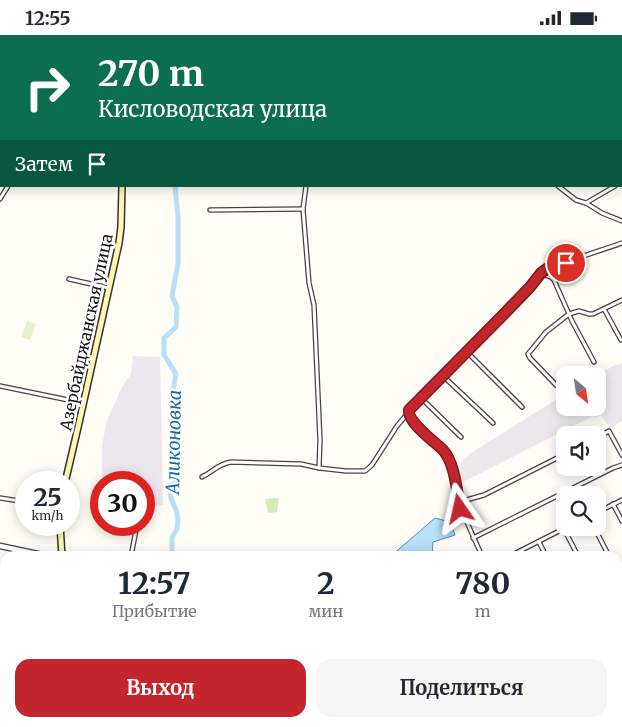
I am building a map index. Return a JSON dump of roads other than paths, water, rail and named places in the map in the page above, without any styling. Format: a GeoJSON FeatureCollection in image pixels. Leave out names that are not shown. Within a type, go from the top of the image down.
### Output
{"type":"FeatureCollection","features":[{"type":"Feature","properties":{"kind":"main road","name":"Азербайджанская улица"},"geometry":{"type":"LineString","coordinates":[[68,471],[120,236],[122,187]]}},
{"type":"Feature","properties":{"kind":"main road"},"geometry":{"type":"LineString","coordinates":[[61,536],[62,551]]}},
{"type":"Feature","properties":{"kind":"street"},"geometry":{"type":"LineString","coordinates":[[0,199],[7,187]]}},
{"type":"Feature","properties":{"kind":"street"},"geometry":{"type":"LineString","coordinates":[[306,187],[303,209],[308,283],[314,305],[320,440],[319,468]]}},
{"type":"Feature","properties":{"kind":"street"},"geometry":{"type":"LineString","coordinates":[[559,187],[576,200],[622,221]]}},
{"type":"Feature","properties":{"kind":"street"},"geometry":{"type":"LineString","coordinates":[[586,203],[613,187]]}},
{"type":"Feature","properties":{"kind":"street"},"geometry":{"type":"LineString","coordinates":[[210,209],[303,209]]}},
{"type":"Feature","properties":{"kind":"street"},"geometry":{"type":"LineString","coordinates":[[202,477],[225,463],[294,463],[354,472],[365,471],[372,465],[411,407],[467,352],[544,270],[622,243]]}},
{"type":"Feature","properties":{"kind":"street"},"geometry":{"type":"LineString","coordinates":[[539,276],[546,275],[554,280],[568,313],[594,362]]}},
{"type":"Feature","properties":{"kind":"street"},"geometry":{"type":"LineString","coordinates":[[69,279],[109,288]]}},
{"type":"Feature","properties":{"kind":"street"},"geometry":{"type":"LineString","coordinates":[[556,385],[528,354],[552,326],[568,313],[579,311],[593,314],[622,300]]}},
{"type":"Feature","properties":{"kind":"street"},"geometry":{"type":"LineString","coordinates":[[604,309],[621,340]]}},
{"type":"Feature","properties":{"kind":"street"},"geometry":{"type":"LineString","coordinates":[[467,352],[522,407]]}},
{"type":"Feature","properties":{"kind":"street"},"geometry":{"type":"LineString","coordinates":[[443,376],[494,423]]}},
{"type":"Feature","properties":{"kind":"street"},"geometry":{"type":"LineString","coordinates":[[0,386],[84,403]]}},
{"type":"Feature","properties":{"kind":"street"},"geometry":{"type":"LineString","coordinates":[[421,399],[460,437]]}},
{"type":"Feature","properties":{"kind":"street"},"geometry":{"type":"LineString","coordinates":[[408,413],[412,420],[444,452],[450,463],[460,509],[480,551]]}},
{"type":"Feature","properties":{"kind":"street"},"geometry":{"type":"LineString","coordinates":[[606,433],[609,431],[622,455]]}},
{"type":"Feature","properties":{"kind":"street"},"geometry":{"type":"LineString","coordinates":[[459,501],[484,495],[556,459]]}},
{"type":"Feature","properties":{"kind":"street"},"geometry":{"type":"LineString","coordinates":[[473,538],[622,465]]}},
{"type":"Feature","properties":{"kind":"street"},"geometry":{"type":"LineString","coordinates":[[0,498],[15,500]]}},
{"type":"Feature","properties":{"kind":"street"},"geometry":{"type":"LineString","coordinates":[[606,508],[622,499]]}},
{"type":"Feature","properties":{"kind":"street"},"geometry":{"type":"LineString","coordinates":[[614,504],[622,521]]}},
{"type":"Feature","properties":{"kind":"street"},"geometry":{"type":"LineString","coordinates":[[523,551],[556,533]]}},
{"type":"Feature","properties":{"kind":"street"},"geometry":{"type":"LineString","coordinates":[[132,551],[135,536]]}},
{"type":"Feature","properties":{"kind":"street"},"geometry":{"type":"LineString","coordinates":[[569,536],[576,551]]}},
{"type":"Feature","properties":{"kind":"street"},"geometry":{"type":"LineString","coordinates":[[599,536],[606,551]]}},
{"type":"Feature","properties":{"kind":"street"},"geometry":{"type":"LineString","coordinates":[[539,542],[544,551]]}},
{"type":"Feature","properties":{"kind":"street"},"geometry":{"type":"LineString","coordinates":[[0,546],[24,551]]}},
{"type":"Feature","properties":{"kind":"water"},"geometry":{"type":"Polygon","coordinates":[[[435,518],[450,522],[455,535],[433,542],[432,551],[397,551],[435,518]]]}},
{"type":"Feature","properties":{"kind":"waterway","name":"Аликоновка"},"geometry":{"type":"LineString","coordinates":[[172,551],[172,537],[177,529],[178,519],[170,492],[175,474],[171,452],[173,427],[171,403],[176,374],[164,355],[164,338],[176,327],[177,307],[172,296],[178,263],[178,217],[175,187]]}}]}
